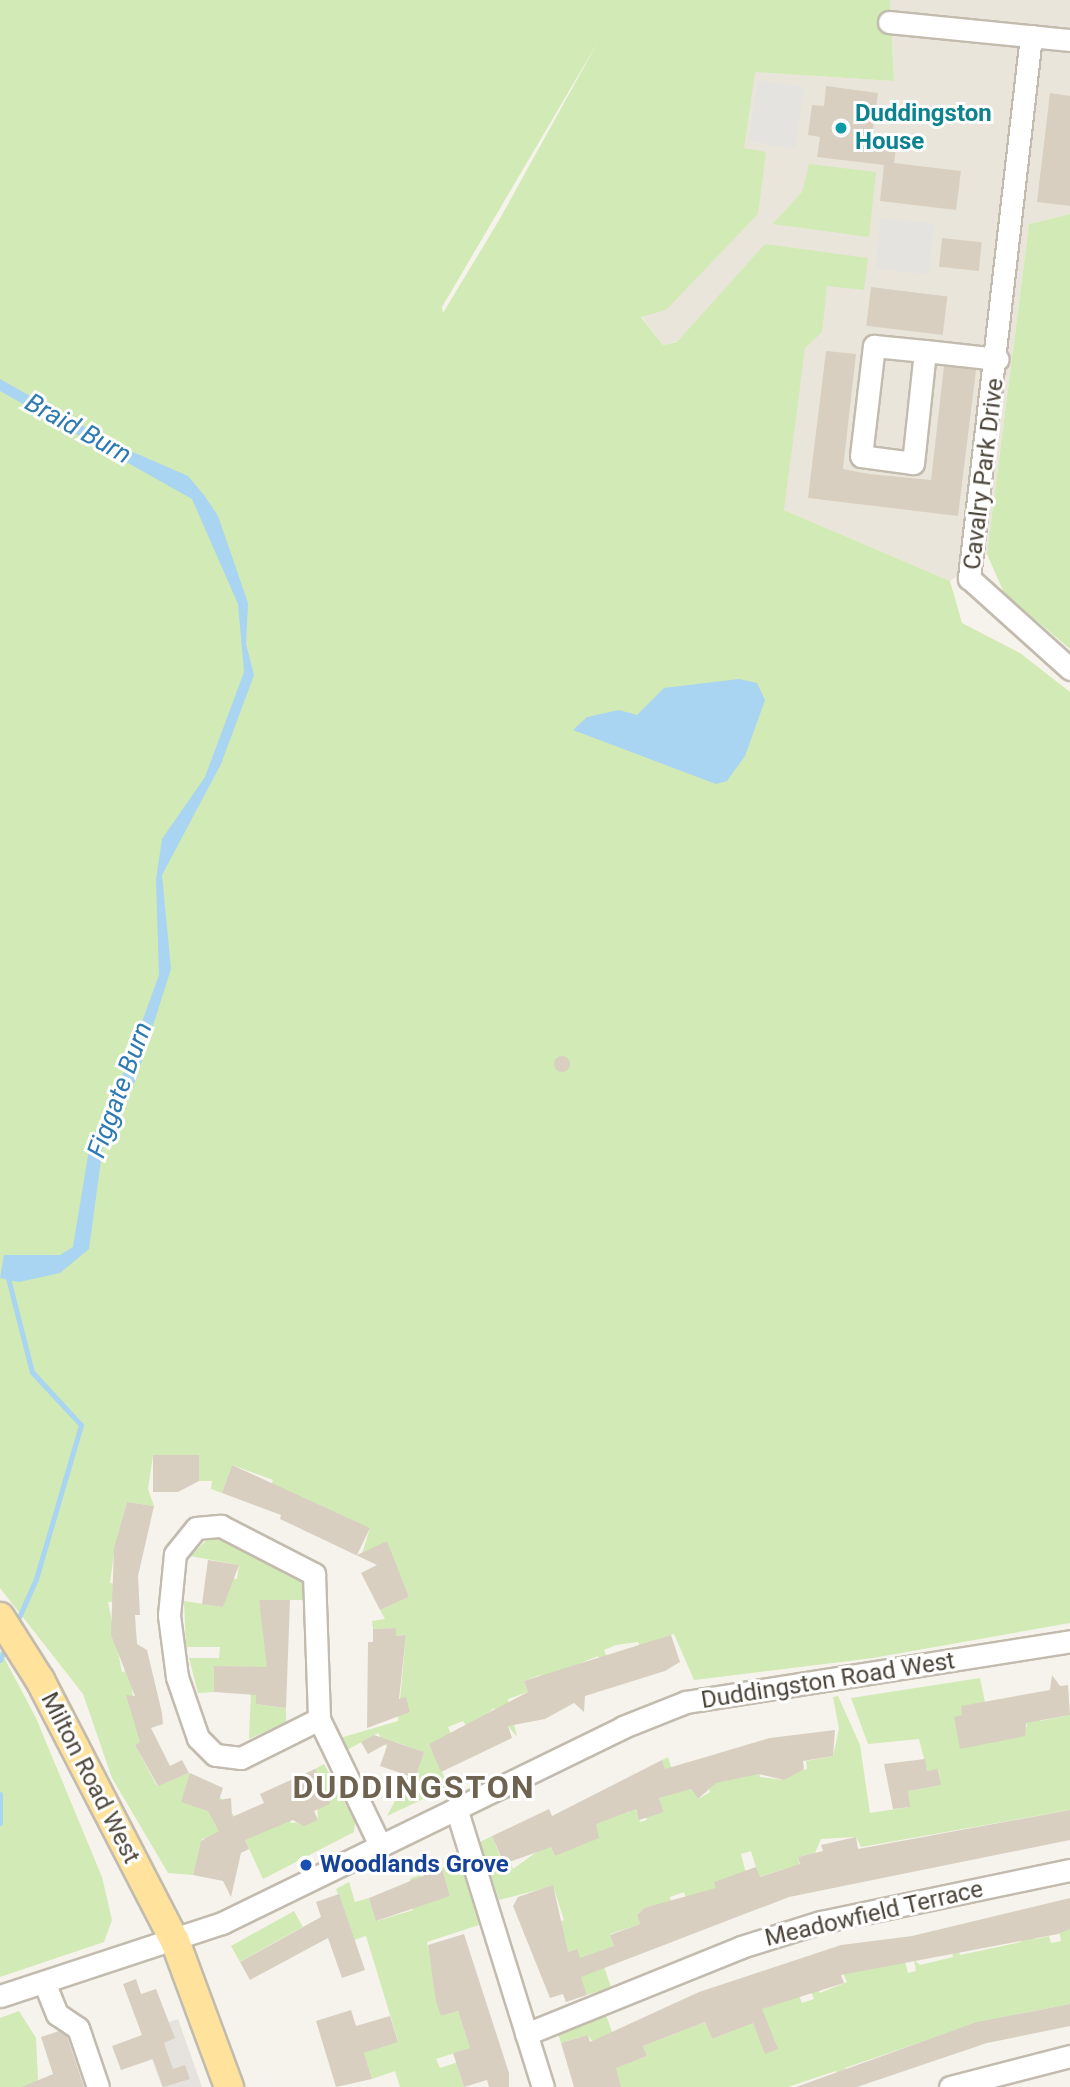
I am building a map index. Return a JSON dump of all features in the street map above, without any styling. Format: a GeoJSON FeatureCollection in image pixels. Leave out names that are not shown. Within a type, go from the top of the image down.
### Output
{"type":"FeatureCollection","features":[{"type":"Feature","properties":{"kind":"main road","name":"Milton Road West"},"geometry":{"type":"LineString","coordinates":[[8,1629],[175,1941],[229,2087]]}},
{"type":"Feature","properties":{"kind":"street"},"geometry":{"type":"LineString","coordinates":[[889,22],[1070,40]]}},
{"type":"Feature","properties":{"kind":"street","name":"Cavalry Park Drive"},"geometry":{"type":"LineString","coordinates":[[1031,36],[998,359],[969,578],[1070,669]]}},
{"type":"Feature","properties":{"kind":"street","name":"Cavalry Park Drive"},"geometry":{"type":"LineString","coordinates":[[925,351],[913,463],[861,456],[874,346],[925,351],[998,359]]}},
{"type":"Feature","properties":{"kind":"street"},"geometry":{"type":"LineString","coordinates":[[318,1719],[241,1758],[215,1755],[198,1738],[177,1677],[169,1615],[175,1554],[196,1528],[221,1526],[314,1574],[318,1719],[380,1845]]}},
{"type":"Feature","properties":{"kind":"street","name":"Duddingston Road West"},"geometry":{"type":"LineString","coordinates":[[0,1996],[175,1941],[623,1727],[707,1697],[1070,1641]]}},
{"type":"Feature","properties":{"kind":"street"},"geometry":{"type":"LineString","coordinates":[[456,1808],[543,2087]]}},
{"type":"Feature","properties":{"kind":"street","name":"Meadowfield Terrace"},"geometry":{"type":"LineString","coordinates":[[526,2034],[741,1947],[821,1922],[1070,1870]]}},
{"type":"Feature","properties":{"kind":"street"},"geometry":{"type":"LineString","coordinates":[[44,1982],[57,2014],[78,2028],[98,2087]]}},
{"type":"Feature","properties":{"kind":"street"},"geometry":{"type":"LineString","coordinates":[[950,2087],[1070,2056]]}},
{"type":"Feature","properties":{"kind":"shaded area"},"geometry":{"type":"Polygon","coordinates":[[[890,0],[1070,0],[1070,214],[1029,224],[987,554],[950,581],[784,510],[750,323],[663,345],[641,316],[656,65],[894,81],[890,0]]]}},
{"type":"Feature","properties":{"kind":"shaded area"},"geometry":{"type":"Polygon","coordinates":[[[758,80],[804,87],[795,149],[748,141],[758,80]]]}},
{"type":"Feature","properties":{"kind":"shaded area"},"geometry":{"type":"Polygon","coordinates":[[[881,218],[934,224],[928,274],[876,269],[881,218]]]}},
{"type":"Feature","properties":{"kind":"shaded area"},"geometry":{"type":"Polygon","coordinates":[[[178,2019],[202,2087],[162,2087],[142,2032],[178,2019]]]}},
{"type":"Feature","properties":{"kind":"green space"},"geometry":{"type":"Polygon","coordinates":[[[0,0],[890,0],[894,81],[755,72],[744,148],[766,152],[758,214],[666,310],[641,317],[663,345],[677,342],[765,244],[868,258],[864,290],[827,286],[822,332],[805,348],[784,510],[950,581],[962,623],[1020,653],[1070,692],[1070,1623],[873,1658],[694,1680],[674,1634],[649,1643],[645,1658],[638,1642],[616,1645],[604,1650],[610,1664],[603,1667],[598,1656],[557,1673],[543,1686],[540,1675],[524,1681],[528,1692],[508,1699],[517,1737],[494,1708],[469,1731],[463,1721],[448,1727],[451,1734],[429,1744],[449,1787],[387,1816],[408,1776],[415,1778],[423,1752],[396,1742],[387,1747],[378,1733],[345,1751],[340,1738],[398,1721],[406,1635],[396,1636],[396,1628],[373,1629],[372,1621],[385,1619],[380,1610],[409,1597],[387,1542],[362,1554],[370,1528],[270,1489],[273,1480],[232,1465],[222,1493],[211,1489],[212,1481],[199,1481],[199,1455],[153,1455],[148,1489],[154,1506],[127,1502],[117,1538],[128,1547],[115,1546],[110,1583],[118,1584],[118,1591],[139,1594],[139,1600],[108,1602],[122,1672],[132,1670],[133,1719],[145,1734],[154,1734],[135,1745],[157,1786],[189,1773],[223,1800],[224,1815],[233,1814],[242,1833],[202,1839],[193,1875],[168,1873],[112,1778],[83,1694],[0,1588],[0,0]],[[599,40],[442,307],[443,313],[498,222],[599,40]]]}},
{"type":"Feature","properties":{"kind":"green space"},"geometry":{"type":"Polygon","coordinates":[[[809,164],[876,172],[869,237],[773,224],[802,192],[809,164]]]}},
{"type":"Feature","properties":{"kind":"green space"},"geometry":{"type":"Polygon","coordinates":[[[1070,214],[1070,649],[1004,593],[987,554],[1029,224],[1070,214]]]}},
{"type":"Feature","properties":{"kind":"green space"},"geometry":{"type":"Polygon","coordinates":[[[211,1536],[304,1580],[305,1600],[259,1600],[271,1681],[256,1681],[256,1704],[286,1708],[286,1722],[249,1739],[252,1667],[214,1666],[214,1692],[198,1693],[189,1658],[219,1658],[220,1647],[186,1647],[184,1601],[223,1607],[231,1578],[237,1579],[239,1565],[190,1556],[211,1536]]]}},
{"type":"Feature","properties":{"kind":"green space"},"geometry":{"type":"Polygon","coordinates":[[[0,1650],[36,1718],[102,1877],[112,1920],[104,1942],[0,1977],[0,1650]]]}},
{"type":"Feature","properties":{"kind":"green space"},"geometry":{"type":"Polygon","coordinates":[[[980,1678],[989,1722],[1027,1727],[1024,1711],[1035,1694],[1040,1721],[1070,1715],[1070,1810],[861,1847],[856,1837],[821,1839],[815,1853],[798,1857],[800,1867],[788,1882],[784,1869],[759,1877],[751,1851],[741,1854],[747,1877],[687,1901],[684,1892],[670,1897],[671,1902],[644,1908],[637,1915],[640,1924],[610,1934],[614,1946],[599,1952],[611,1987],[587,1995],[583,1984],[575,1986],[577,1949],[568,1952],[528,1933],[564,1920],[553,1886],[499,1900],[480,1842],[492,1836],[503,1864],[510,1861],[513,1869],[549,1843],[555,1856],[595,1822],[629,1812],[627,1804],[633,1802],[640,1822],[647,1820],[632,1770],[652,1815],[664,1812],[659,1798],[673,1793],[662,1760],[668,1757],[679,1792],[691,1789],[698,1799],[710,1792],[708,1784],[752,1775],[746,1745],[754,1743],[760,1777],[784,1780],[786,1772],[807,1769],[806,1761],[833,1756],[839,1729],[833,1697],[838,1696],[860,1745],[870,1813],[909,1807],[908,1791],[940,1785],[939,1770],[927,1771],[919,1739],[868,1744],[851,1698],[980,1678]]]}},
{"type":"Feature","properties":{"kind":"green space"},"geometry":{"type":"Polygon","coordinates":[[[324,1764],[355,1822],[354,1832],[263,1879],[245,1840],[286,1812],[291,1823],[318,1820],[315,1769],[324,1764]]]}},
{"type":"Feature","properties":{"kind":"green space"},"geometry":{"type":"Polygon","coordinates":[[[460,1862],[479,1925],[427,1942],[441,2016],[458,2011],[470,2048],[436,2059],[440,2068],[467,2059],[458,2069],[464,2087],[400,2087],[395,2071],[372,2079],[364,2053],[398,2041],[366,1936],[354,1940],[336,1889],[349,1882],[355,1902],[369,1898],[377,1921],[413,1910],[407,1886],[411,1878],[420,1875],[429,1902],[450,1896],[442,1868],[460,1862]]]}},
{"type":"Feature","properties":{"kind":"green space"},"geometry":{"type":"Polygon","coordinates":[[[294,1911],[303,1927],[240,1962],[231,1946],[294,1911]]]}},
{"type":"Feature","properties":{"kind":"green space"},"geometry":{"type":"Polygon","coordinates":[[[1070,1929],[1070,2004],[983,2021],[845,2068],[851,2087],[841,2087],[836,2071],[788,2087],[621,2087],[588,2035],[561,2043],[558,2034],[606,2015],[620,2054],[639,2059],[647,2056],[643,2046],[705,2022],[712,2039],[733,2031],[741,1993],[758,2035],[759,2002],[796,1988],[802,2003],[814,1999],[805,1976],[811,1974],[820,1993],[847,1982],[839,1964],[905,1961],[908,1973],[916,1971],[914,1960],[920,1965],[953,1957],[951,1945],[957,1944],[960,1955],[1021,1942],[1022,1933],[1034,1931],[1036,1939],[1049,1936],[1051,1943],[1061,1941],[1059,1931],[1070,1929]]]}},
{"type":"Feature","properties":{"kind":"green space"},"geometry":{"type":"Polygon","coordinates":[[[19,2011],[36,2038],[38,2079],[34,2087],[0,2087],[0,2018],[19,2011]]]}},
{"type":"Feature","properties":{"kind":"water","name":"Braid Burn"},"geometry":{"type":"Polygon","coordinates":[[[0,379],[117,445],[188,476],[218,516],[248,603],[246,644],[254,675],[221,764],[162,875],[171,969],[136,1079],[103,1145],[89,1249],[60,1273],[19,1282],[0,1278],[4,1255],[60,1255],[73,1247],[90,1143],[122,1077],[159,975],[156,880],[162,839],[205,777],[244,672],[238,604],[192,499],[0,391],[0,379]]]}},
{"type":"Feature","properties":{"kind":"water"},"geometry":{"type":"Polygon","coordinates":[[[739,679],[757,683],[765,700],[745,756],[727,781],[716,784],[573,730],[587,717],[619,710],[637,715],[664,688],[739,679]]]}},
{"type":"Feature","properties":{"kind":"building"},"geometry":{"type":"Polygon","coordinates":[[[826,86],[878,93],[872,136],[897,139],[894,163],[961,171],[956,210],[880,201],[884,165],[817,157],[820,137],[808,135],[812,105],[824,106],[826,86]]]}},
{"type":"Feature","properties":{"kind":"building"},"geometry":{"type":"Polygon","coordinates":[[[1050,93],[1070,96],[1070,206],[1037,202],[1050,93]]]}},
{"type":"Feature","properties":{"kind":"building"},"geometry":{"type":"Polygon","coordinates":[[[942,238],[982,242],[979,271],[939,267],[942,238]]]}},
{"type":"Feature","properties":{"kind":"building"},"geometry":{"type":"Polygon","coordinates":[[[871,287],[947,296],[943,335],[866,326],[871,287]]]}},
{"type":"Feature","properties":{"kind":"building"},"geometry":{"type":"Polygon","coordinates":[[[826,351],[856,354],[843,469],[869,474],[931,480],[944,366],[976,370],[958,516],[808,498],[826,351]]]}},
{"type":"Feature","properties":{"kind":"building"},"geometry":{"type":"Polygon","coordinates":[[[562,1056],[568,1058],[568,1070],[562,1072],[556,1070],[554,1064],[556,1058],[562,1056]]]}},
{"type":"Feature","properties":{"kind":"building"},"geometry":{"type":"Polygon","coordinates":[[[153,1455],[199,1455],[199,1481],[178,1492],[153,1492],[153,1455]]]}},
{"type":"Feature","properties":{"kind":"building"},"geometry":{"type":"Polygon","coordinates":[[[232,1465],[370,1528],[357,1555],[387,1541],[409,1597],[380,1610],[361,1573],[377,1565],[280,1519],[281,1515],[222,1493],[232,1465]]]}},
{"type":"Feature","properties":{"kind":"building"},"geometry":{"type":"Polygon","coordinates":[[[127,1502],[154,1506],[138,1576],[140,1615],[135,1615],[137,1644],[147,1650],[162,1713],[163,1724],[151,1728],[170,1766],[182,1760],[189,1773],[158,1786],[135,1745],[140,1742],[126,1695],[135,1696],[111,1635],[114,1548],[127,1502]]]}},
{"type":"Feature","properties":{"kind":"building"},"geometry":{"type":"Polygon","coordinates":[[[208,1560],[239,1565],[223,1607],[202,1604],[208,1560]]]}},
{"type":"Feature","properties":{"kind":"building"},"geometry":{"type":"Polygon","coordinates":[[[259,1600],[290,1600],[286,1708],[256,1704],[256,1695],[214,1692],[214,1666],[267,1667],[259,1600]]]}},
{"type":"Feature","properties":{"kind":"building"},"geometry":{"type":"Polygon","coordinates":[[[396,1628],[396,1636],[406,1635],[399,1699],[406,1697],[410,1712],[367,1728],[368,1642],[373,1642],[373,1629],[396,1628]]]}},
{"type":"Feature","properties":{"kind":"building"},"geometry":{"type":"Polygon","coordinates":[[[671,1635],[680,1662],[665,1671],[585,1696],[584,1712],[574,1703],[545,1719],[508,1726],[512,1738],[441,1772],[429,1744],[528,1692],[524,1681],[671,1635]]]}},
{"type":"Feature","properties":{"kind":"building"},"geometry":{"type":"Polygon","coordinates":[[[1052,1675],[1060,1686],[1068,1685],[1070,1715],[1026,1723],[1025,1736],[960,1749],[954,1717],[962,1715],[961,1706],[1050,1690],[1052,1675]]]}},
{"type":"Feature","properties":{"kind":"building"},"geometry":{"type":"Polygon","coordinates":[[[835,1730],[833,1756],[803,1761],[804,1769],[784,1780],[759,1774],[716,1783],[698,1799],[691,1789],[659,1798],[664,1812],[639,1820],[636,1809],[596,1824],[599,1838],[555,1856],[551,1847],[504,1864],[492,1836],[549,1809],[552,1816],[662,1760],[665,1769],[770,1738],[835,1730]]]}},
{"type":"Feature","properties":{"kind":"building"},"geometry":{"type":"Polygon","coordinates":[[[374,1735],[424,1752],[415,1778],[380,1766],[388,1743],[368,1754],[361,1742],[374,1735]]]}},
{"type":"Feature","properties":{"kind":"building"},"geometry":{"type":"Polygon","coordinates":[[[925,1759],[927,1771],[938,1769],[941,1785],[908,1791],[910,1807],[893,1809],[884,1764],[925,1759]]]}},
{"type":"Feature","properties":{"kind":"building"},"geometry":{"type":"Polygon","coordinates":[[[315,1769],[330,1804],[314,1811],[318,1820],[304,1826],[293,1820],[245,1840],[249,1849],[241,1853],[231,1897],[223,1881],[193,1875],[201,1841],[219,1831],[208,1811],[181,1802],[190,1773],[223,1788],[219,1800],[231,1798],[232,1817],[264,1803],[260,1794],[315,1769]]]}},
{"type":"Feature","properties":{"kind":"building"},"geometry":{"type":"Polygon","coordinates":[[[1070,1810],[1070,1840],[789,1897],[581,1977],[587,1995],[566,2002],[563,1994],[550,1998],[513,1906],[518,1897],[553,1885],[568,1952],[577,1949],[580,1958],[614,1946],[610,1935],[640,1924],[637,1915],[644,1908],[716,1888],[714,1882],[756,1867],[760,1877],[800,1864],[798,1857],[823,1851],[821,1845],[856,1837],[858,1849],[1070,1810]]]}},
{"type":"Feature","properties":{"kind":"building"},"geometry":{"type":"Polygon","coordinates":[[[442,1868],[450,1896],[376,1921],[369,1898],[442,1868]]]}},
{"type":"Feature","properties":{"kind":"building"},"geometry":{"type":"Polygon","coordinates":[[[339,1894],[365,1970],[342,1978],[328,1938],[250,1980],[240,1962],[321,1917],[316,1902],[339,1894]]]}},
{"type":"Feature","properties":{"kind":"building"},"geometry":{"type":"Polygon","coordinates":[[[1070,1898],[1070,1929],[1058,1934],[841,1975],[844,1983],[762,2009],[778,2049],[765,2054],[753,2023],[712,2039],[705,2022],[643,2046],[647,2056],[616,2068],[621,2087],[574,2087],[561,2043],[588,2035],[590,2042],[699,1992],[841,1945],[912,1936],[1070,1898]]]}},
{"type":"Feature","properties":{"kind":"building"},"geometry":{"type":"Polygon","coordinates":[[[464,1934],[509,2073],[509,2087],[489,2087],[487,2080],[464,2087],[453,2053],[470,2048],[458,2011],[441,2016],[436,2001],[428,1945],[464,1934]]]}},
{"type":"Feature","properties":{"kind":"building"},"geometry":{"type":"Polygon","coordinates":[[[136,1979],[141,1994],[156,1989],[175,2038],[164,2043],[173,2069],[185,2065],[190,2079],[163,2087],[153,2059],[121,2070],[112,2046],[142,2035],[123,1984],[136,1979]]]}},
{"type":"Feature","properties":{"kind":"building"},"geometry":{"type":"Polygon","coordinates":[[[1070,2004],[1070,2026],[987,2043],[857,2087],[796,2087],[977,2022],[1070,2004]]]}},
{"type":"Feature","properties":{"kind":"building"},"geometry":{"type":"Polygon","coordinates":[[[351,2010],[356,2026],[390,2016],[398,2042],[364,2053],[372,2079],[336,2087],[316,2021],[351,2010]]]}},
{"type":"Feature","properties":{"kind":"building"},"geometry":{"type":"Polygon","coordinates":[[[59,2031],[67,2036],[84,2087],[22,2087],[53,2074],[41,2037],[59,2031]]]}},
{"type":"Feature","properties":{"kind":"waterway","name":"Figgate Burn"},"geometry":{"type":"LineString","coordinates":[[7,1274],[32,1372],[81,1425],[36,1579],[16,1624]]}},
{"type":"Feature","properties":{"kind":"waterway","name":"Figgate Burn"},"geometry":{"type":"LineString","coordinates":[[0,1660],[6,1646]]}},
{"type":"Feature","properties":{"kind":"waterway","name":"Figgate Burn"},"geometry":{"type":"LineString","coordinates":[[0,1794],[0,1823]]}},
{"type":"Feature","properties":{"kind":"place","name":"Duddingston House"},"geometry":{"type":"Point","coordinates":[841,128]}},
{"type":"Feature","properties":{"kind":"place","name":"Woodlands Grove"},"geometry":{"type":"Point","coordinates":[306,1865]}},
{"type":"Feature","properties":{"kind":"district","name":"DUDDINGSTON"},"geometry":{"type":"Point","coordinates":[414,1787]}}]}
